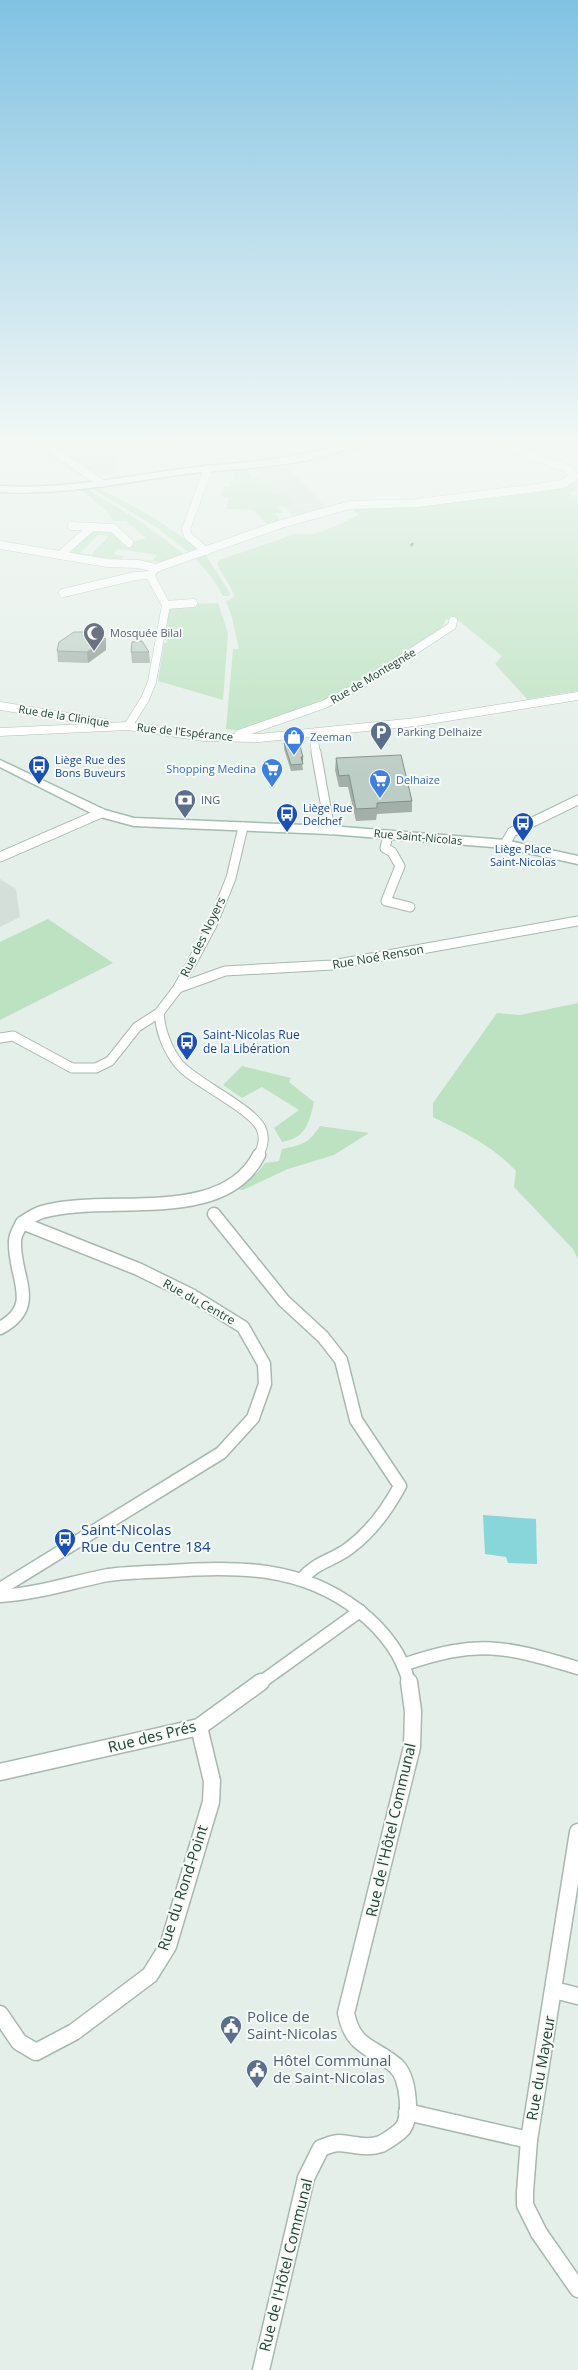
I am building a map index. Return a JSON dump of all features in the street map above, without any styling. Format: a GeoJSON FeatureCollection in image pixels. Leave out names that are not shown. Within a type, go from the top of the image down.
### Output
{"type":"FeatureCollection","features":[{"type":"Feature","properties":{"kind":"street"},"geometry":{"type":"LineString","coordinates":[[50,554],[107,562],[138,564],[153,572],[166,605],[152,682],[145,699],[128,726]]}},
{"type":"Feature","properties":{"kind":"street"},"geometry":{"type":"LineString","coordinates":[[63,593],[153,572],[199,554]]}},
{"type":"Feature","properties":{"kind":"street"},"geometry":{"type":"LineString","coordinates":[[166,605],[193,603]]}},
{"type":"Feature","properties":{"kind":"street","name":"Rue de Montegnée"},"geometry":{"type":"LineString","coordinates":[[228,738],[325,704],[378,675],[452,626],[453,621]]}},
{"type":"Feature","properties":{"kind":"street","name":"Rue de l'Espérance"},"geometry":{"type":"LineString","coordinates":[[0,732],[128,726],[228,738],[313,734],[416,722],[578,696]]}},
{"type":"Feature","properties":{"kind":"street","name":"Rue de la Clinique"},"geometry":{"type":"LineString","coordinates":[[0,706],[128,726]]}},
{"type":"Feature","properties":{"kind":"street"},"geometry":{"type":"LineString","coordinates":[[313,734],[330,830]]}},
{"type":"Feature","properties":{"kind":"street","name":"Rue Saint-Nicolas"},"geometry":{"type":"LineString","coordinates":[[0,764],[101,813],[134,822],[191,826],[330,830],[505,844],[578,860]]}},
{"type":"Feature","properties":{"kind":"street"},"geometry":{"type":"LineString","coordinates":[[505,844],[512,832],[578,800]]}},
{"type":"Feature","properties":{"kind":"street"},"geometry":{"type":"LineString","coordinates":[[0,857],[101,813]]}},
{"type":"Feature","properties":{"kind":"street","name":"Rue des Noyers"},"geometry":{"type":"LineString","coordinates":[[159,1013],[178,988],[212,925],[231,878],[239,827]]}},
{"type":"Feature","properties":{"kind":"street"},"geometry":{"type":"LineString","coordinates":[[388,835],[385,848],[392,852],[400,866],[386,900],[396,906],[410,907]]}},
{"type":"Feature","properties":{"kind":"street","name":"Rue Noé Renson"},"geometry":{"type":"LineString","coordinates":[[178,988],[225,971],[332,965],[578,921]]}},
{"type":"Feature","properties":{"kind":"street"},"geometry":{"type":"LineString","coordinates":[[0,1038],[13,1036],[72,1068],[96,1068],[110,1061],[137,1027],[159,1013],[160,1029],[178,1064],[251,1116],[262,1130],[263,1147],[251,1171],[220,1192],[171,1203],[67,1208],[41,1212],[22,1223],[15,1239],[15,1246],[25,1304],[20,1314],[8,1325],[0,1328]]}},
{"type":"Feature","properties":{"kind":"street"},"geometry":{"type":"LineString","coordinates":[[214,1214],[284,1301],[323,1337],[340,1360],[356,1420],[400,1486],[368,1532],[346,1550],[312,1566],[303,1578]]}},
{"type":"Feature","properties":{"kind":"street","name":"Rue du Centre"},"geometry":{"type":"LineString","coordinates":[[0,1589],[221,1453],[253,1418],[265,1384],[264,1364],[244,1327],[193,1296],[138,1269],[22,1223]]}},
{"type":"Feature","properties":{"kind":"street","name":"Rue de l'Hôtel Communal"},"geometry":{"type":"LineString","coordinates":[[0,1596],[44,1592],[102,1576],[210,1568],[261,1569],[303,1578],[327,1587],[360,1611],[386,1634],[403,1665],[412,1688],[414,1727],[412,1747],[346,2013],[349,2028],[364,2046],[397,2067],[404,2077],[407,2089],[408,2112],[403,2128],[383,2143],[370,2147],[338,2143],[321,2148],[317,2154],[306,2178],[261,2370]]}},
{"type":"Feature","properties":{"kind":"street","name":"Rue des Prés"},"geometry":{"type":"LineString","coordinates":[[0,1772],[199,1727],[360,1611]]}},
{"type":"Feature","properties":{"kind":"street"},"geometry":{"type":"LineString","coordinates":[[403,1665],[429,1656],[464,1648],[501,1648],[578,1668]]}},
{"type":"Feature","properties":{"kind":"street","name":"Rue du Rond-Point"},"geometry":{"type":"LineString","coordinates":[[0,2014],[18,2041],[31,2052],[36,2052],[74,2032],[150,1975],[168,1946],[211,1802],[212,1781],[199,1727]]}},
{"type":"Feature","properties":{"kind":"street","name":"Rue du Mayeur"},"geometry":{"type":"LineString","coordinates":[[578,1832],[529,2140],[525,2205],[539,2233],[578,2289]]}},
{"type":"Feature","properties":{"kind":"street"},"geometry":{"type":"LineString","coordinates":[[554,1990],[578,1996]]}},
{"type":"Feature","properties":{"kind":"street"},"geometry":{"type":"LineString","coordinates":[[408,2112],[529,2140]]}},
{"type":"Feature","properties":{"kind":"shaded area"},"geometry":{"type":"Polygon","coordinates":[[[0,879],[16,889],[20,917],[0,927],[0,879]]]}},
{"type":"Feature","properties":{"kind":"green space"},"geometry":{"type":"Polygon","coordinates":[[[77,554],[113,554],[124,556],[121,560],[77,554]]]}},
{"type":"Feature","properties":{"kind":"green space"},"geometry":{"type":"Polygon","coordinates":[[[148,554],[185,555],[162,562],[139,560],[153,560],[157,555],[148,554]]]}},
{"type":"Feature","properties":{"kind":"green space"},"geometry":{"type":"Polygon","coordinates":[[[205,554],[230,593],[229,596],[223,596],[213,579],[195,558],[205,554]]]}},
{"type":"Feature","properties":{"kind":"green space"},"geometry":{"type":"Polygon","coordinates":[[[238,554],[578,554],[578,691],[527,699],[495,664],[502,656],[459,621],[446,619],[441,629],[345,690],[324,701],[236,730],[226,729],[233,649],[239,649],[231,614],[226,602],[235,596],[217,564],[219,560],[238,554]]]}},
{"type":"Feature","properties":{"kind":"green space"},"geometry":{"type":"Polygon","coordinates":[[[218,603],[228,633],[223,700],[158,681],[164,643],[167,643],[168,637],[165,637],[169,610],[173,607],[184,605],[218,603]]]}},
{"type":"Feature","properties":{"kind":"green space"},"geometry":{"type":"Polygon","coordinates":[[[48,919],[113,963],[0,1020],[0,942],[48,919]]]}},
{"type":"Feature","properties":{"kind":"green space"},"geometry":{"type":"Polygon","coordinates":[[[578,1003],[578,1259],[573,1249],[514,1187],[516,1171],[488,1147],[433,1117],[433,1103],[497,1013],[520,1015],[578,1003]]]}},
{"type":"Feature","properties":{"kind":"green space"},"geometry":{"type":"Polygon","coordinates":[[[242,1066],[291,1078],[289,1082],[314,1102],[308,1123],[301,1133],[290,1140],[282,1142],[274,1128],[299,1110],[262,1087],[242,1098],[223,1085],[242,1066]]]}},
{"type":"Feature","properties":{"kind":"green space"},"geometry":{"type":"Polygon","coordinates":[[[320,1126],[369,1133],[334,1155],[288,1169],[243,1190],[236,1189],[258,1172],[265,1163],[279,1161],[282,1149],[304,1143],[312,1137],[320,1126]]]}},
{"type":"Feature","properties":{"kind":"water"},"geometry":{"type":"Polygon","coordinates":[[[483,1515],[536,1519],[537,1564],[508,1563],[506,1557],[485,1554],[483,1515]]]}},
{"type":"Feature","properties":{"kind":"building"},"geometry":{"type":"Polygon","coordinates":[[[74,632],[91,632],[106,639],[87,652],[57,651],[59,642],[74,632]]]}},
{"type":"Feature","properties":{"kind":"building"},"geometry":{"type":"Polygon","coordinates":[[[142,641],[149,652],[131,652],[132,642],[142,641]]]}},
{"type":"Feature","properties":{"kind":"building"},"geometry":{"type":"Polygon","coordinates":[[[299,742],[303,764],[291,765],[284,743],[299,742]]]}},
{"type":"Feature","properties":{"kind":"building","name":"Delhaize"},"geometry":{"type":"Polygon","coordinates":[[[401,755],[412,801],[377,803],[377,808],[356,809],[349,775],[339,776],[336,758],[401,755]]]}},
{"type":"Feature","properties":{"kind":"place","name":"Mosquée Bilal"},"geometry":{"type":"Point","coordinates":[94,652]}},
{"type":"Feature","properties":{"kind":"place","name":"Parking Delhaize"},"geometry":{"type":"Point","coordinates":[381,751]}},
{"type":"Feature","properties":{"kind":"place","name":"Zeeman"},"geometry":{"type":"Point","coordinates":[294,756]}},
{"type":"Feature","properties":{"kind":"place","name":"Liège Rue des Bons Buveurs"},"geometry":{"type":"Point","coordinates":[39,785]}},
{"type":"Feature","properties":{"kind":"place","name":"Shopping Medina"},"geometry":{"type":"Point","coordinates":[272,788]}},
{"type":"Feature","properties":{"kind":"place","name":"Delhaize"},"geometry":{"type":"Point","coordinates":[380,799]}},
{"type":"Feature","properties":{"kind":"place","name":"ING"},"geometry":{"type":"Point","coordinates":[185,819]}},
{"type":"Feature","properties":{"kind":"place","name":"Liège Rue Delchef"},"geometry":{"type":"Point","coordinates":[287,833]}},
{"type":"Feature","properties":{"kind":"place","name":"Liège Place Saint-Nicolas"},"geometry":{"type":"Point","coordinates":[523,842]}},
{"type":"Feature","properties":{"kind":"place","name":"Saint-Nicolas Rue de la Libération"},"geometry":{"type":"Point","coordinates":[187,1061]}},
{"type":"Feature","properties":{"kind":"place","name":"Saint-Nicolas Rue du Centre 184"},"geometry":{"type":"Point","coordinates":[65,1558]}},
{"type":"Feature","properties":{"kind":"place","name":"Police de Saint-Nicolas"},"geometry":{"type":"Point","coordinates":[231,2045]}},
{"type":"Feature","properties":{"kind":"place","name":"Hôtel Communal de Saint-Nicolas"},"geometry":{"type":"Point","coordinates":[257,2089]}}]}
